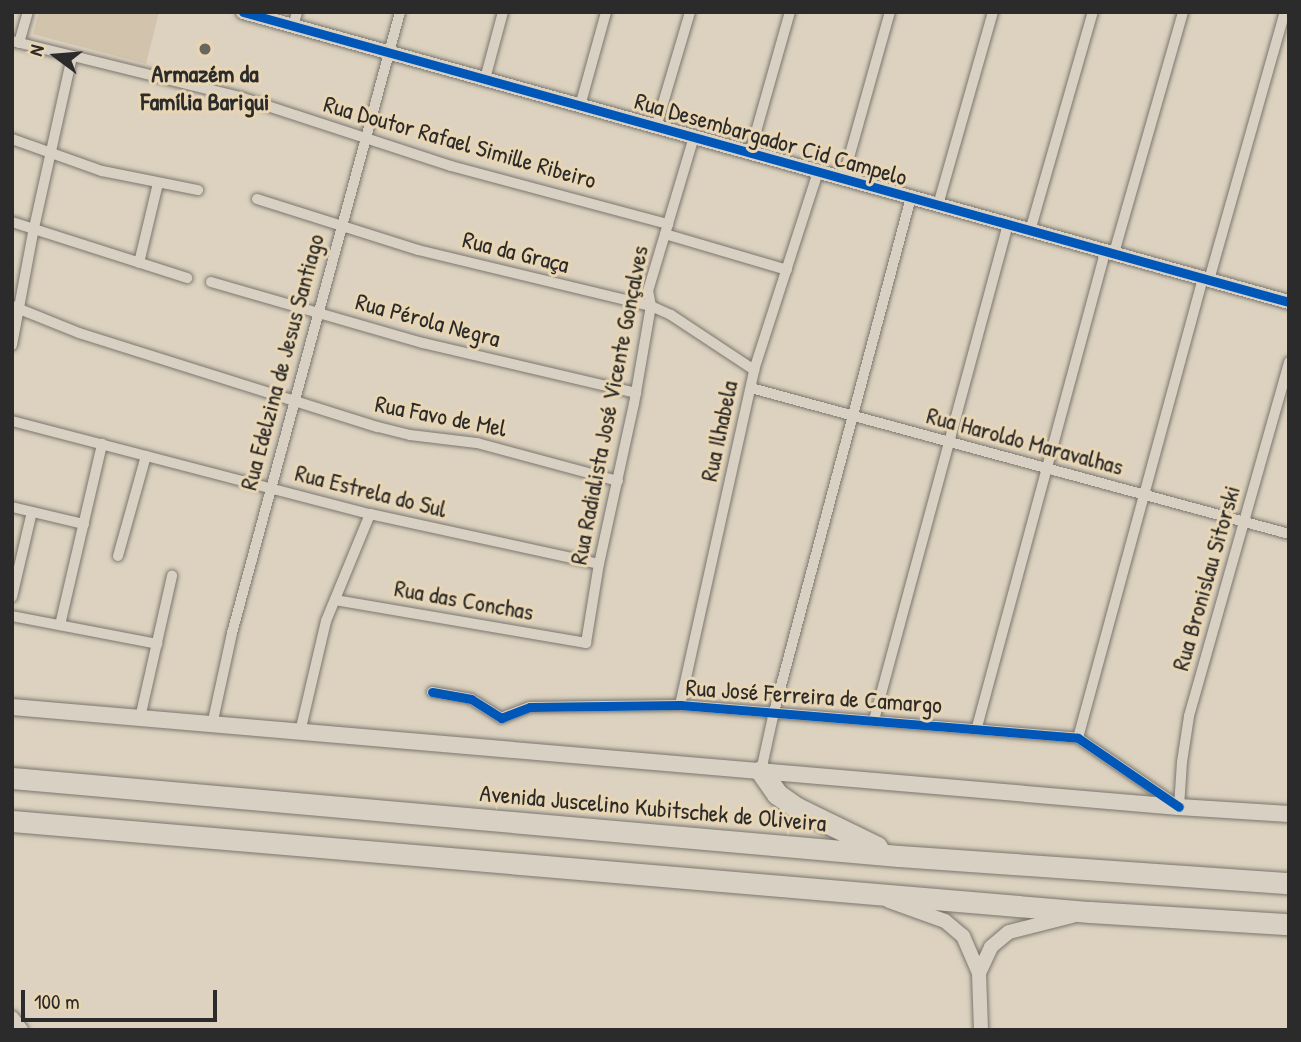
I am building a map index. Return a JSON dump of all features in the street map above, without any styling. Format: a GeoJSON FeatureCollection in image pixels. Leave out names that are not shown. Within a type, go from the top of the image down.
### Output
{"type":"FeatureCollection","features":[{"type":"Feature","properties":{"kind":"highway"},"geometry":{"type":"LineString","coordinates":[[761,771],[777,794],[797,808],[832,828],[899,856]]}},
{"type":"Feature","properties":{"kind":"highway","name":"Avenida Juscelino Kubitschek de Oliveira"},"geometry":{"type":"LineString","coordinates":[[12,778],[899,856],[1150,876],[1289,883]]}},
{"type":"Feature","properties":{"kind":"highway"},"geometry":{"type":"LineString","coordinates":[[12,821],[1090,912],[1289,924]]}},
{"type":"Feature","properties":{"kind":"main road"},"geometry":{"type":"LineString","coordinates":[[12,707],[1179,807],[1289,814]]}},
{"type":"Feature","properties":{"kind":"street"},"geometry":{"type":"LineString","coordinates":[[16,42],[28,12]]}},
{"type":"Feature","properties":{"kind":"street","name":"Rua Desembargador Cid Campelo"},"geometry":{"type":"LineString","coordinates":[[243,12],[295,19],[388,53],[1289,302]]}},
{"type":"Feature","properties":{"kind":"street","name":"Rua Edelzina de Jesus Santiago"},"geometry":{"type":"LineString","coordinates":[[212,725],[270,488],[400,12]]}},
{"type":"Feature","properties":{"kind":"street"},"geometry":{"type":"LineString","coordinates":[[485,79],[503,12]]}},
{"type":"Feature","properties":{"kind":"street"},"geometry":{"type":"LineString","coordinates":[[580,106],[606,12]]}},
{"type":"Feature","properties":{"kind":"street"},"geometry":{"type":"LineString","coordinates":[[656,127],[690,12]]}},
{"type":"Feature","properties":{"kind":"street"},"geometry":{"type":"LineString","coordinates":[[750,153],[790,12]]}},
{"type":"Feature","properties":{"kind":"street"},"geometry":{"type":"LineString","coordinates":[[843,179],[890,12]]}},
{"type":"Feature","properties":{"kind":"street"},"geometry":{"type":"LineString","coordinates":[[938,205],[993,12]]}},
{"type":"Feature","properties":{"kind":"street"},"geometry":{"type":"LineString","coordinates":[[1031,231],[1093,12]]}},
{"type":"Feature","properties":{"kind":"street"},"geometry":{"type":"LineString","coordinates":[[977,727],[1046,468],[1183,12]]}},
{"type":"Feature","properties":{"kind":"street"},"geometry":{"type":"LineString","coordinates":[[1078,738],[1144,495],[1285,12]]}},
{"type":"Feature","properties":{"kind":"street","name":"Rua Doutor Rafael Simille Ribeiro"},"geometry":{"type":"LineString","coordinates":[[16,42],[240,97],[451,166],[667,229],[787,270]]}},
{"type":"Feature","properties":{"kind":"street"},"geometry":{"type":"LineString","coordinates":[[12,345],[15,307],[72,56]]}},
{"type":"Feature","properties":{"kind":"street","name":"Rua Radialista José Vicente Gonçalves"},"geometry":{"type":"LineString","coordinates":[[586,643],[599,565],[636,393],[651,306],[648,291],[694,137]]}},
{"type":"Feature","properties":{"kind":"street"},"geometry":{"type":"LineString","coordinates":[[12,139],[51,150],[102,171],[198,190]]}},
{"type":"Feature","properties":{"kind":"street","name":"Rua Ilhabela"},"geometry":{"type":"LineString","coordinates":[[680,705],[754,370],[818,172]]}},
{"type":"Feature","properties":{"kind":"street"},"geometry":{"type":"LineString","coordinates":[[139,262],[158,183]]}},
{"type":"Feature","properties":{"kind":"street"},"geometry":{"type":"LineString","coordinates":[[761,771],[774,712],[911,197]]}},
{"type":"Feature","properties":{"kind":"street","name":"Rua da Graça"},"geometry":{"type":"LineString","coordinates":[[257,199],[341,223],[429,253],[651,306],[671,315],[754,370]]}},
{"type":"Feature","properties":{"kind":"street"},"geometry":{"type":"LineString","coordinates":[[12,222],[187,278]]}},
{"type":"Feature","properties":{"kind":"street"},"geometry":{"type":"LineString","coordinates":[[874,720],[1008,224]]}},
{"type":"Feature","properties":{"kind":"street","name":"Rua Pérola Negra"},"geometry":{"type":"LineString","coordinates":[[211,282],[423,343],[636,393]]}},
{"type":"Feature","properties":{"kind":"street","name":"Rua Favo de Mel"},"geometry":{"type":"LineString","coordinates":[[15,307],[79,333],[392,432],[477,443],[618,481]]}},
{"type":"Feature","properties":{"kind":"street","name":"Rua Bronislau Sitorski"},"geometry":{"type":"LineString","coordinates":[[1179,807],[1189,716],[1289,362]]}},
{"type":"Feature","properties":{"kind":"street","name":"Rua Haroldo Maravalhas"},"geometry":{"type":"LineString","coordinates":[[751,388],[1289,534]]}},
{"type":"Feature","properties":{"kind":"street","name":"Rua Estrela do Sul"},"geometry":{"type":"LineString","coordinates":[[12,421],[370,514],[599,565]]}},
{"type":"Feature","properties":{"kind":"street"},"geometry":{"type":"LineString","coordinates":[[60,625],[103,444]]}},
{"type":"Feature","properties":{"kind":"street"},"geometry":{"type":"LineString","coordinates":[[118,556],[146,456]]}},
{"type":"Feature","properties":{"kind":"street"},"geometry":{"type":"LineString","coordinates":[[12,507],[84,524]]}},
{"type":"Feature","properties":{"kind":"street"},"geometry":{"type":"LineString","coordinates":[[12,597],[32,512]]}},
{"type":"Feature","properties":{"kind":"street"},"geometry":{"type":"LineString","coordinates":[[299,732],[319,642],[370,514]]}},
{"type":"Feature","properties":{"kind":"street"},"geometry":{"type":"LineString","coordinates":[[140,718],[172,576]]}},
{"type":"Feature","properties":{"kind":"street","name":"Rua das Conchas"},"geometry":{"type":"LineString","coordinates":[[335,600],[586,643]]}},
{"type":"Feature","properties":{"kind":"street"},"geometry":{"type":"LineString","coordinates":[[12,617],[157,645]]}},
{"type":"Feature","properties":{"kind":"street","name":"Rua José Ferreira de Camargo"},"geometry":{"type":"LineString","coordinates":[[432,692],[471,699],[501,718],[530,707],[680,705],[977,727],[1078,738],[1179,807]]}},
{"type":"Feature","properties":{"kind":"street"},"geometry":{"type":"LineString","coordinates":[[865,892],[933,916],[955,929],[968,943],[979,973],[981,1030]]}},
{"type":"Feature","properties":{"kind":"street"},"geometry":{"type":"LineString","coordinates":[[979,973],[990,947],[1009,932],[1090,912]]}},
{"type":"Feature","properties":{"kind":"street"},"geometry":{"type":"LineString","coordinates":[[12,1018],[21,1030]]}},
{"type":"Feature","properties":{"kind":"shaded area"},"geometry":{"type":"Polygon","coordinates":[[[39,12],[159,12],[146,64],[33,34],[39,12]]]}},
{"type":"Feature","properties":{"kind":"cycle path"},"geometry":{"type":"LineString","coordinates":[[243,12],[1289,302]]}},
{"type":"Feature","properties":{"kind":"cycle path"},"geometry":{"type":"LineString","coordinates":[[432,692],[471,699],[501,718],[530,707],[680,705],[1078,738],[1179,807]]}},
{"type":"Feature","properties":{"kind":"place","name":"Armazém da Família Barigui"},"geometry":{"type":"Point","coordinates":[205,49]}}]}
